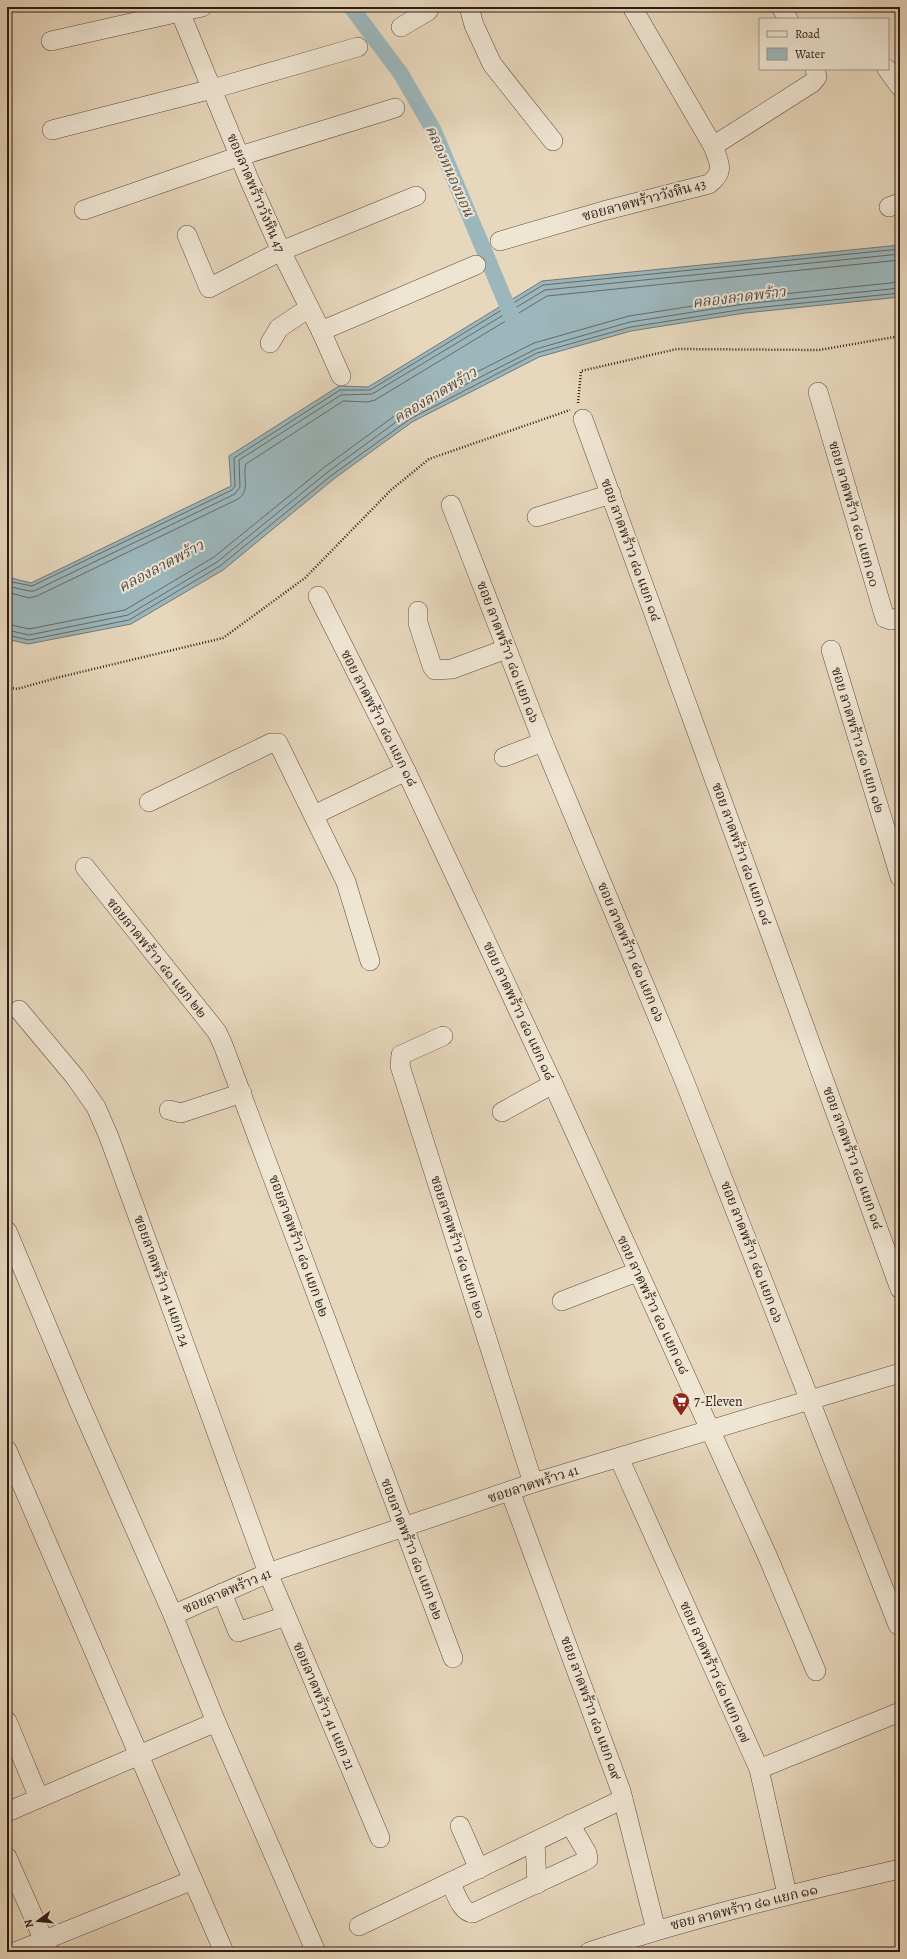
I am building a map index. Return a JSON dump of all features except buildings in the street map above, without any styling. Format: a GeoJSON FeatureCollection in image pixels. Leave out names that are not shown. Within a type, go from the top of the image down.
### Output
{"type":"FeatureCollection","features":[{"type":"Feature","properties":{"kind":"street"},"geometry":{"type":"LineString","coordinates":[[51,41],[179,10],[202,7]]}},
{"type":"Feature","properties":{"kind":"street"},"geometry":{"type":"LineString","coordinates":[[400,27],[428,11],[430,7]]}},
{"type":"Feature","properties":{"kind":"street"},"geometry":{"type":"LineString","coordinates":[[470,7],[474,25],[492,64],[553,141]]}},
{"type":"Feature","properties":{"kind":"street","name":"ซอยลาดพร้าววังหิน 43"},"geometry":{"type":"LineString","coordinates":[[500,242],[603,211],[709,184],[719,174],[720,166],[713,146],[632,7]]}},
{"type":"Feature","properties":{"kind":"street"},"geometry":{"type":"LineString","coordinates":[[781,7],[787,18]]}},
{"type":"Feature","properties":{"kind":"street","name":"ซอยลาดพร้าววังหิน 47"},"geometry":{"type":"LineString","coordinates":[[179,10],[280,251],[321,331],[341,376]]}},
{"type":"Feature","properties":{"kind":"street"},"geometry":{"type":"LineString","coordinates":[[52,130],[212,89],[358,48]]}},
{"type":"Feature","properties":{"kind":"street"},"geometry":{"type":"LineString","coordinates":[[713,146],[812,83],[817,77],[815,70]]}},
{"type":"Feature","properties":{"kind":"street"},"geometry":{"type":"LineString","coordinates":[[887,70],[900,87]]}},
{"type":"Feature","properties":{"kind":"street"},"geometry":{"type":"LineString","coordinates":[[84,210],[240,156],[395,108]]}},
{"type":"Feature","properties":{"kind":"street"},"geometry":{"type":"LineString","coordinates":[[187,235],[209,288],[280,251],[416,196]]}},
{"type":"Feature","properties":{"kind":"street"},"geometry":{"type":"LineString","coordinates":[[321,331],[476,266]]}},
{"type":"Feature","properties":{"kind":"street"},"geometry":{"type":"LineString","coordinates":[[270,343],[279,328],[309,308]]}},
{"type":"Feature","properties":{"kind":"street","name":"ซอย ลาดพร้าว ๔๑ แยก ๑๐"},"geometry":{"type":"LineString","coordinates":[[818,392],[884,618],[891,620],[900,617]]}},
{"type":"Feature","properties":{"kind":"street","name":"ซอย ลาดพร้าว ๔๑ แยก ๑๔"},"geometry":{"type":"LineString","coordinates":[[583,419],[900,1289]]}},
{"type":"Feature","properties":{"kind":"street"},"geometry":{"type":"LineString","coordinates":[[537,517],[611,494]]}},
{"type":"Feature","properties":{"kind":"street","name":"ซอย ลาดพร้าว ๔๑ แยก ๑๖"},"geometry":{"type":"LineString","coordinates":[[451,505],[543,742],[684,1080],[898,1624]]}},
{"type":"Feature","properties":{"kind":"street","name":"ซอย ลาดพร้าว ๔๑ แยก ๑๘"},"geometry":{"type":"LineString","coordinates":[[318,596],[406,771],[553,1084],[637,1272],[711,1430],[816,1670]]}},
{"type":"Feature","properties":{"kind":"street"},"geometry":{"type":"LineString","coordinates":[[418,611],[418,623],[432,666],[435,670],[452,670],[506,649]]}},
{"type":"Feature","properties":{"kind":"street","name":"ซอย ลาดพร้าว ๔๑ แยก ๑๒"},"geometry":{"type":"LineString","coordinates":[[831,650],[900,877]]}},
{"type":"Feature","properties":{"kind":"street"},"geometry":{"type":"LineString","coordinates":[[149,802],[276,742],[280,745],[346,882],[370,961]]}},
{"type":"Feature","properties":{"kind":"street"},"geometry":{"type":"LineString","coordinates":[[504,757],[543,742]]}},
{"type":"Feature","properties":{"kind":"street"},"geometry":{"type":"LineString","coordinates":[[314,814],[406,771]]}},
{"type":"Feature","properties":{"kind":"street","name":"ซอยลาดพร้าว ๔๑ แยก ๒๒"},"geometry":{"type":"LineString","coordinates":[[84,867],[217,1032],[242,1093],[403,1528],[453,1658]]}},
{"type":"Feature","properties":{"kind":"street","name":"ซอยลาดพร้าว 41 แยก 24"},"geometry":{"type":"LineString","coordinates":[[19,1010],[75,1077],[96,1107],[268,1573]]}},
{"type":"Feature","properties":{"kind":"street","name":"ซอยลาดพร้าว ๔๑ แยก ๒๐"},"geometry":{"type":"LineString","coordinates":[[443,1036],[401,1055],[400,1066],[534,1483]]}},
{"type":"Feature","properties":{"kind":"street"},"geometry":{"type":"LineString","coordinates":[[502,1112],[553,1084]]}},
{"type":"Feature","properties":{"kind":"street"},"geometry":{"type":"LineString","coordinates":[[169,1110],[181,1113],[242,1093]]}},
{"type":"Feature","properties":{"kind":"street"},"geometry":{"type":"LineString","coordinates":[[7,1231],[79,1402],[173,1615],[216,1722],[316,1952]]}},
{"type":"Feature","properties":{"kind":"street"},"geometry":{"type":"LineString","coordinates":[[562,1301],[637,1272]]}},
{"type":"Feature","properties":{"kind":"street","name":"ซอยลาดพร้าว 41"},"geometry":{"type":"LineString","coordinates":[[173,1615],[268,1573],[534,1483],[810,1399],[899,1377]]}},
{"type":"Feature","properties":{"kind":"street"},"geometry":{"type":"LineString","coordinates":[[7,1450],[224,1952]]}},
{"type":"Feature","properties":{"kind":"street","name":"ซอย ลาดพร้าว ๔๑ แยก ๑๗"},"geometry":{"type":"LineString","coordinates":[[619,1458],[759,1769],[787,1894]]}},
{"type":"Feature","properties":{"kind":"street","name":"ซอย ลาดพร้าว ๔๑ แยก ๑๙"},"geometry":{"type":"LineString","coordinates":[[510,1491],[623,1799],[656,1930]]}},
{"type":"Feature","properties":{"kind":"street","name":"ซอยลาดพร้าว 41 แยก 21"},"geometry":{"type":"LineString","coordinates":[[268,1573],[380,1838]]}},
{"type":"Feature","properties":{"kind":"street"},"geometry":{"type":"LineString","coordinates":[[222,1593],[238,1632],[286,1616]]}},
{"type":"Feature","properties":{"kind":"street"},"geometry":{"type":"LineString","coordinates":[[759,1769],[900,1712]]}},
{"type":"Feature","properties":{"kind":"street"},"geometry":{"type":"LineString","coordinates":[[7,1721],[39,1798]]}},
{"type":"Feature","properties":{"kind":"street"},"geometry":{"type":"LineString","coordinates":[[7,1812],[216,1722]]}},
{"type":"Feature","properties":{"kind":"street"},"geometry":{"type":"LineString","coordinates":[[359,1926],[623,1799]]}},
{"type":"Feature","properties":{"kind":"street"},"geometry":{"type":"LineString","coordinates":[[450,1882],[464,1909],[470,1914],[583,1862],[588,1858],[587,1853],[570,1824]]}},
{"type":"Feature","properties":{"kind":"street"},"geometry":{"type":"LineString","coordinates":[[460,1826],[479,1869]]}},
{"type":"Feature","properties":{"kind":"street"},"geometry":{"type":"LineString","coordinates":[[535,1842],[537,1884]]}},
{"type":"Feature","properties":{"kind":"street"},"geometry":{"type":"LineString","coordinates":[[7,1857],[47,1946]]}},
{"type":"Feature","properties":{"kind":"street","name":"ซอย ลาดพร้าว ๔๑ แยก ๑๑"},"geometry":{"type":"LineString","coordinates":[[590,1952],[656,1930],[787,1894],[900,1869]]}},
{"type":"Feature","properties":{"kind":"street"},"geometry":{"type":"LineString","coordinates":[[15,1952],[47,1946],[193,1880]]}},
{"type":"Feature","properties":{"kind":"water","name":"คลองลาดพร้าว"},"geometry":{"type":"Polygon","coordinates":[[[900,245],[900,297],[745,313],[631,331],[539,357],[412,422],[335,478],[223,570],[131,624],[28,644],[7,639],[7,577],[31,583],[231,486],[229,456],[339,386],[368,387],[542,281],[900,245]]]}},
{"type":"Feature","properties":{"kind":"waterway","name":"คลองหนองบอน"},"geometry":{"type":"LineString","coordinates":[[351,7],[401,74],[434,131],[514,322]]}},
{"type":"Feature","properties":{"kind":"place","name":"7-Eleven"},"geometry":{"type":"Point","coordinates":[681,1416]}}]}
